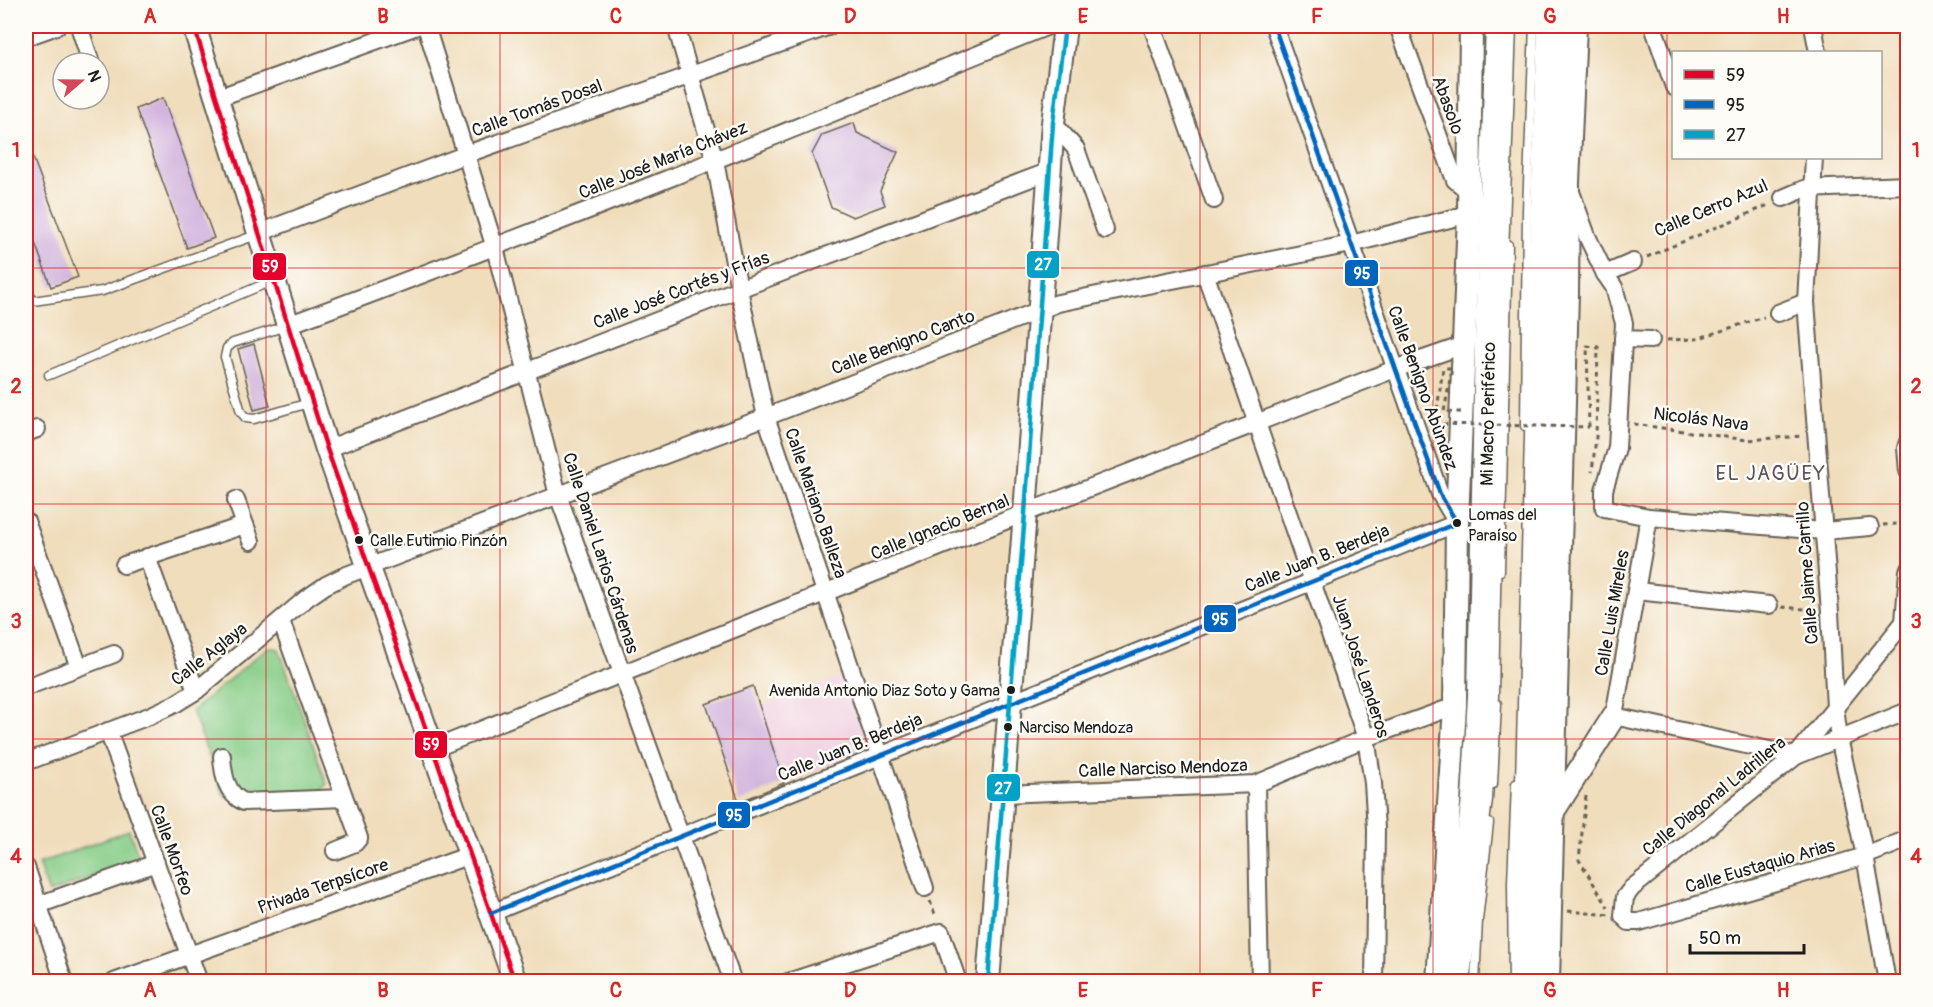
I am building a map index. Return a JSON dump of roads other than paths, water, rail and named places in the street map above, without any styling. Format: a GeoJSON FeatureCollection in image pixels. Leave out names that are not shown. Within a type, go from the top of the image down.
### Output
{"type":"FeatureCollection","features":[{"type":"Feature","properties":{"kind":"highway"},"geometry":{"type":"LineString","coordinates":[[1455,977],[1478,799],[1483,696],[1490,341],[1501,26]]}},
{"type":"Feature","properties":{"kind":"highway"},"geometry":{"type":"LineString","coordinates":[[1529,981],[1528,897],[1546,207],[1554,28]]}},
{"type":"Feature","properties":{"kind":"highway"},"geometry":{"type":"LineString","coordinates":[[1443,918],[1455,977]]}},
{"type":"Feature","properties":{"kind":"street"},"geometry":{"type":"LineString","coordinates":[[26,37],[57,26]]}},
{"type":"Feature","properties":{"kind":"street"},"geometry":{"type":"LineString","coordinates":[[79,26],[87,51]]}},
{"type":"Feature","properties":{"kind":"street"},"geometry":{"type":"LineString","coordinates":[[194,26],[327,448],[514,981]]}},
{"type":"Feature","properties":{"kind":"street"},"geometry":{"type":"LineString","coordinates":[[217,98],[417,26]]}},
{"type":"Feature","properties":{"kind":"street","name":"Calle Daniel Larios Cárdenas"},"geometry":{"type":"LineString","coordinates":[[426,26],[495,248],[558,495],[733,981]]}},
{"type":"Feature","properties":{"kind":"street","name":"Calle Mariano Balleza"},"geometry":{"type":"LineString","coordinates":[[676,26],[715,161],[766,417],[925,888]]}},
{"type":"Feature","properties":{"kind":"street","name":"Calle Tomás Dosal"},"geometry":{"type":"LineString","coordinates":[[260,234],[467,154],[830,26]]}},
{"type":"Feature","properties":{"kind":"street","name":"Calle José María Chávez"},"geometry":{"type":"LineString","coordinates":[[288,325],[495,248],[1048,26]]}},
{"type":"Feature","properties":{"kind":"street"},"geometry":{"type":"LineString","coordinates":[[988,981],[1041,310],[1053,123],[1065,26]]}},
{"type":"Feature","properties":{"kind":"street"},"geometry":{"type":"LineString","coordinates":[[1152,26],[1214,200]]}},
{"type":"Feature","properties":{"kind":"street","name":"Calle Benigno Abùndez"},"geometry":{"type":"LineString","coordinates":[[1274,26],[1440,494],[1457,523]]}},
{"type":"Feature","properties":{"kind":"street","name":"Abasolo"},"geometry":{"type":"LineString","coordinates":[[1398,26],[1455,180],[1469,203]]}},
{"type":"Feature","properties":{"kind":"street"},"geometry":{"type":"LineString","coordinates":[[1443,918],[1455,706],[1457,523],[1469,203],[1471,26]]}},
{"type":"Feature","properties":{"kind":"street"},"geometry":{"type":"LineString","coordinates":[[1653,26],[1672,81]]}},
{"type":"Feature","properties":{"kind":"street"},"geometry":{"type":"LineString","coordinates":[[1813,26],[1818,51]]}},
{"type":"Feature","properties":{"kind":"street"},"geometry":{"type":"LineString","coordinates":[[1548,981],[1568,183],[1554,28]]}},
{"type":"Feature","properties":{"kind":"street"},"geometry":{"type":"LineString","coordinates":[[1053,123],[1076,149],[1105,230]]}},
{"type":"Feature","properties":{"kind":"street","name":"Calle Jaime Carrillo"},"geometry":{"type":"LineString","coordinates":[[1814,159],[1806,302],[1830,612],[1835,708],[1839,738],[1866,856],[1887,981]]}},
{"type":"Feature","properties":{"kind":"street","name":"Calle José Cortés y Frías"},"geometry":{"type":"LineString","coordinates":[[327,448],[1050,171]]}},
{"type":"Feature","properties":{"kind":"street"},"geometry":{"type":"LineString","coordinates":[[1568,183],[1587,236],[1605,274],[1614,287],[1624,324],[1617,447],[1604,490],[1604,508],[1649,517],[1824,531],[1870,527]]}},
{"type":"Feature","properties":{"kind":"street","name":"Calle Cerro Azul"},"geometry":{"type":"LineString","coordinates":[[1783,198],[1804,189],[1908,185]]}},
{"type":"Feature","properties":{"kind":"street","name":"Calle Benigno Canto"},"geometry":{"type":"LineString","coordinates":[[369,567],[766,417],[1058,303],[1351,244],[1469,203]]}},
{"type":"Feature","properties":{"kind":"street"},"geometry":{"type":"LineString","coordinates":[[1605,274],[1633,262]]}},
{"type":"Feature","properties":{"kind":"street","name":"Juan José Landeros"},"geometry":{"type":"LineString","coordinates":[[1205,273],[1366,738],[1373,783],[1376,829],[1374,981]]}},
{"type":"Feature","properties":{"kind":"street"},"geometry":{"type":"LineString","coordinates":[[1778,313],[1806,302]]}},
{"type":"Feature","properties":{"kind":"street"},"geometry":{"type":"LineString","coordinates":[[1623,339],[1651,340]]}},
{"type":"Feature","properties":{"kind":"street","name":"Calle Ignacio Bernal"},"geometry":{"type":"LineString","coordinates":[[433,749],[1025,513],[1395,369],[1464,345]]}},
{"type":"Feature","properties":{"kind":"street"},"geometry":{"type":"LineString","coordinates":[[1908,442],[1906,448],[1908,471]]}},
{"type":"Feature","properties":{"kind":"street"},"geometry":{"type":"LineString","coordinates":[[124,565],[147,557],[248,533],[236,500]]}},
{"type":"Feature","properties":{"kind":"street","name":"Calle Luis Mireles"},"geometry":{"type":"LineString","coordinates":[[1614,716],[1649,517]]}},
{"type":"Feature","properties":{"kind":"street"},"geometry":{"type":"LineString","coordinates":[[26,521],[79,667]]}},
{"type":"Feature","properties":{"kind":"street","name":"Calle Juan B. Berdeja"},"geometry":{"type":"LineString","coordinates":[[491,913],[1457,523]]}},
{"type":"Feature","properties":{"kind":"street"},"geometry":{"type":"LineString","coordinates":[[147,557],[196,691]]}},
{"type":"Feature","properties":{"kind":"street","name":"Calle Aglaya"},"geometry":{"type":"LineString","coordinates":[[26,762],[175,704],[196,691],[307,598],[326,585],[369,567]]}},
{"type":"Feature","properties":{"kind":"street","name":"Calle Diagonal Ladrillera"},"geometry":{"type":"LineString","coordinates":[[1623,916],[1624,897],[1632,888],[1796,756],[1904,622],[1908,571]]}},
{"type":"Feature","properties":{"kind":"street"},"geometry":{"type":"LineString","coordinates":[[1636,591],[1769,605]]}},
{"type":"Feature","properties":{"kind":"street"},"geometry":{"type":"LineString","coordinates":[[280,621],[359,838],[355,843],[335,851]]}},
{"type":"Feature","properties":{"kind":"street"},"geometry":{"type":"LineString","coordinates":[[26,687],[114,654]]}},
{"type":"Feature","properties":{"kind":"street","name":"Calle Narciso Mendoza"},"geometry":{"type":"LineString","coordinates":[[1003,794],[1256,784],[1366,738],[1455,706]]}},
{"type":"Feature","properties":{"kind":"street"},"geometry":{"type":"LineString","coordinates":[[1551,815],[1614,716],[1796,756],[1908,711]]}},
{"type":"Feature","properties":{"kind":"street","name":"Calle Morfeo"},"geometry":{"type":"LineString","coordinates":[[108,731],[199,981]]}},
{"type":"Feature","properties":{"kind":"street"},"geometry":{"type":"LineString","coordinates":[[222,756],[222,770],[231,793],[244,802],[344,798]]}},
{"type":"Feature","properties":{"kind":"street"},"geometry":{"type":"LineString","coordinates":[[1256,784],[1260,981]]}},
{"type":"Feature","properties":{"kind":"street","name":"Calle Eustaquio Arias"},"geometry":{"type":"LineString","coordinates":[[1623,916],[1629,922],[1639,922],[1866,856],[1908,839]]}},
{"type":"Feature","properties":{"kind":"street","name":"Privada Terpsícore"},"geometry":{"type":"LineString","coordinates":[[114,981],[470,855]]}},
{"type":"Feature","properties":{"kind":"street"},"geometry":{"type":"LineString","coordinates":[[38,905],[156,863]]}},
{"type":"Feature","properties":{"kind":"street"},"geometry":{"type":"LineString","coordinates":[[26,867],[64,981]]}},
{"type":"Feature","properties":{"kind":"street"},"geometry":{"type":"LineString","coordinates":[[788,981],[941,932],[958,981]]}},
{"type":"Feature","properties":{"kind":"lane","name":"Mi Macro Periférico"},"geometry":{"type":"LineString","coordinates":[[1525,440],[1527,210],[1554,28]]}},
{"type":"Feature","properties":{"kind":"lane"},"geometry":{"type":"LineString","coordinates":[[26,284],[29,302],[102,291],[260,234]]}},
{"type":"Feature","properties":{"kind":"lane","name":"Mi Macro Periférico"},"geometry":{"type":"LineString","coordinates":[[1500,577],[1508,241]]}},
{"type":"Feature","properties":{"kind":"lane"},"geometry":{"type":"LineString","coordinates":[[49,375],[274,280]]}},
{"type":"Feature","properties":{"kind":"lane"},"geometry":{"type":"LineString","coordinates":[[288,325],[233,343],[227,348],[225,357],[241,412],[246,418],[254,419],[313,402]]}},
{"type":"Feature","properties":{"kind":"lane"},"geometry":{"type":"LineString","coordinates":[[1492,790],[1497,696]]}},
{"type":"Feature","properties":{"kind":"lane"},"geometry":{"type":"LineString","coordinates":[[1513,981],[1512,883],[1516,775]]}},
{"type":"Feature","properties":{"kind":"lane"},"geometry":{"type":"LineString","coordinates":[[1455,977],[1478,921],[1490,813]]}},
{"type":"Feature","properties":{"kind":"place","name":"Lomas del Paraíso"},"geometry":{"type":"Point","coordinates":[1457,523]}},
{"type":"Feature","properties":{"kind":"place","name":"Calle Eutimio Pinzón"},"geometry":{"type":"Point","coordinates":[359,540]}},
{"type":"Feature","properties":{"kind":"place","name":"Avenida Antonio Diaz Soto y Gama"},"geometry":{"type":"Point","coordinates":[1011,690]}},
{"type":"Feature","properties":{"kind":"place","name":"Narciso Mendoza"},"geometry":{"type":"Point","coordinates":[1008,727]}},
{"type":"Feature","properties":{"kind":"district","name":"EL JAGÜEY"},"geometry":{"type":"Point","coordinates":[1771,473]}}]}
